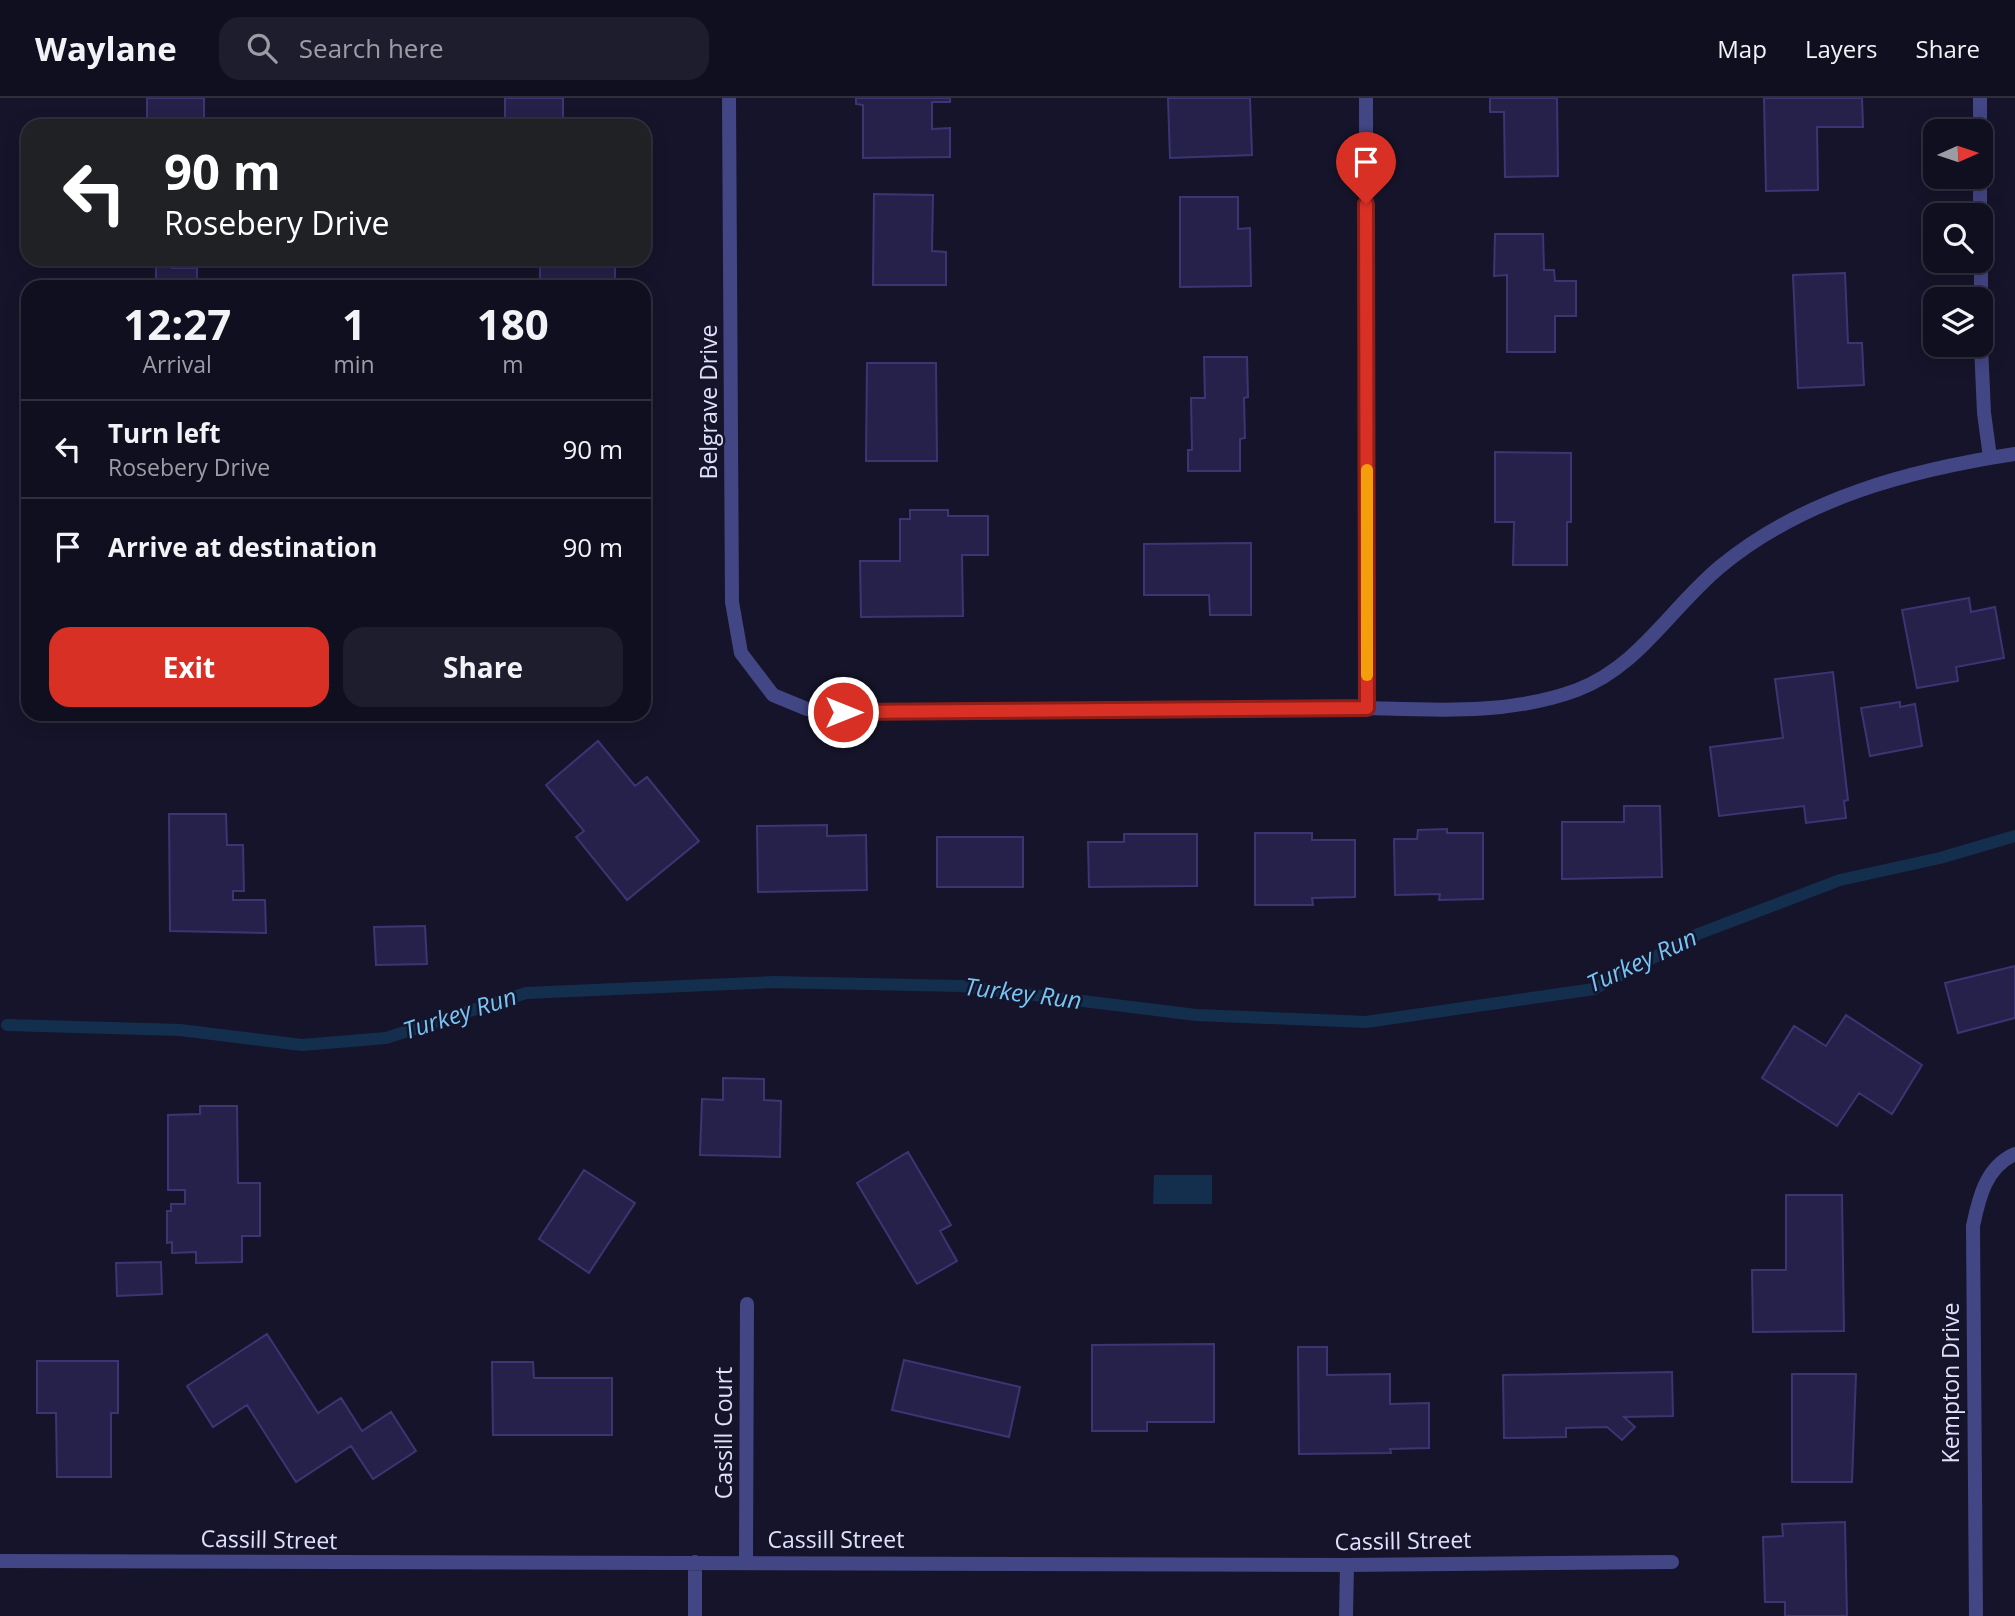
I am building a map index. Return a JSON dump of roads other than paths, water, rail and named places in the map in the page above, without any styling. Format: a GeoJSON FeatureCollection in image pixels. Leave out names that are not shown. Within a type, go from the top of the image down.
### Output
{"type":"FeatureCollection","features":[{"type":"Feature","properties":{"kind":"street","name":"Belgrave Drive"},"geometry":{"type":"LineString","coordinates":[[729,98],[732,602],[741,653],[773,695],[807,709],[843,712],[1367,708]]}},
{"type":"Feature","properties":{"kind":"street"},"geometry":{"type":"LineString","coordinates":[[1366,98],[1367,708],[1453,711],[1512,707],[1577,690],[1610,674],[1643,648],[1720,567],[1772,530],[1824,502],[1892,480],[1990,457],[2015,454]]}},
{"type":"Feature","properties":{"kind":"street"},"geometry":{"type":"LineString","coordinates":[[1980,98],[1980,119]]}},
{"type":"Feature","properties":{"kind":"street"},"geometry":{"type":"LineString","coordinates":[[1982,357],[1984,413],[1990,457]]}},
{"type":"Feature","properties":{"kind":"street","name":"Kempton Drive"},"geometry":{"type":"LineString","coordinates":[[1976,1616],[1973,1226],[1981,1188],[2010,1156]]}},
{"type":"Feature","properties":{"kind":"street","name":"Cassill Court"},"geometry":{"type":"LineString","coordinates":[[746,1562],[747,1304]]}},
{"type":"Feature","properties":{"kind":"street","name":"Cassill Street"},"geometry":{"type":"LineString","coordinates":[[0,1561],[1347,1565],[1672,1562]]}},
{"type":"Feature","properties":{"kind":"street"},"geometry":{"type":"LineString","coordinates":[[695,1562],[695,1616]]}},
{"type":"Feature","properties":{"kind":"street"},"geometry":{"type":"LineString","coordinates":[[1346,1616],[1347,1565]]}},
{"type":"Feature","properties":{"kind":"water"},"geometry":{"type":"Polygon","coordinates":[[[1154,1175],[1212,1175],[1212,1204],[1153,1204],[1154,1175]]]}},
{"type":"Feature","properties":{"kind":"waterway","name":"Turkey Run"},"geometry":{"type":"LineString","coordinates":[[7,1025],[180,1030],[302,1045],[386,1038],[526,993],[774,982],[961,986],[1196,1015],[1366,1022],[1594,989],[1698,934],[1840,880],[1940,858],[2015,836]]}}]}
